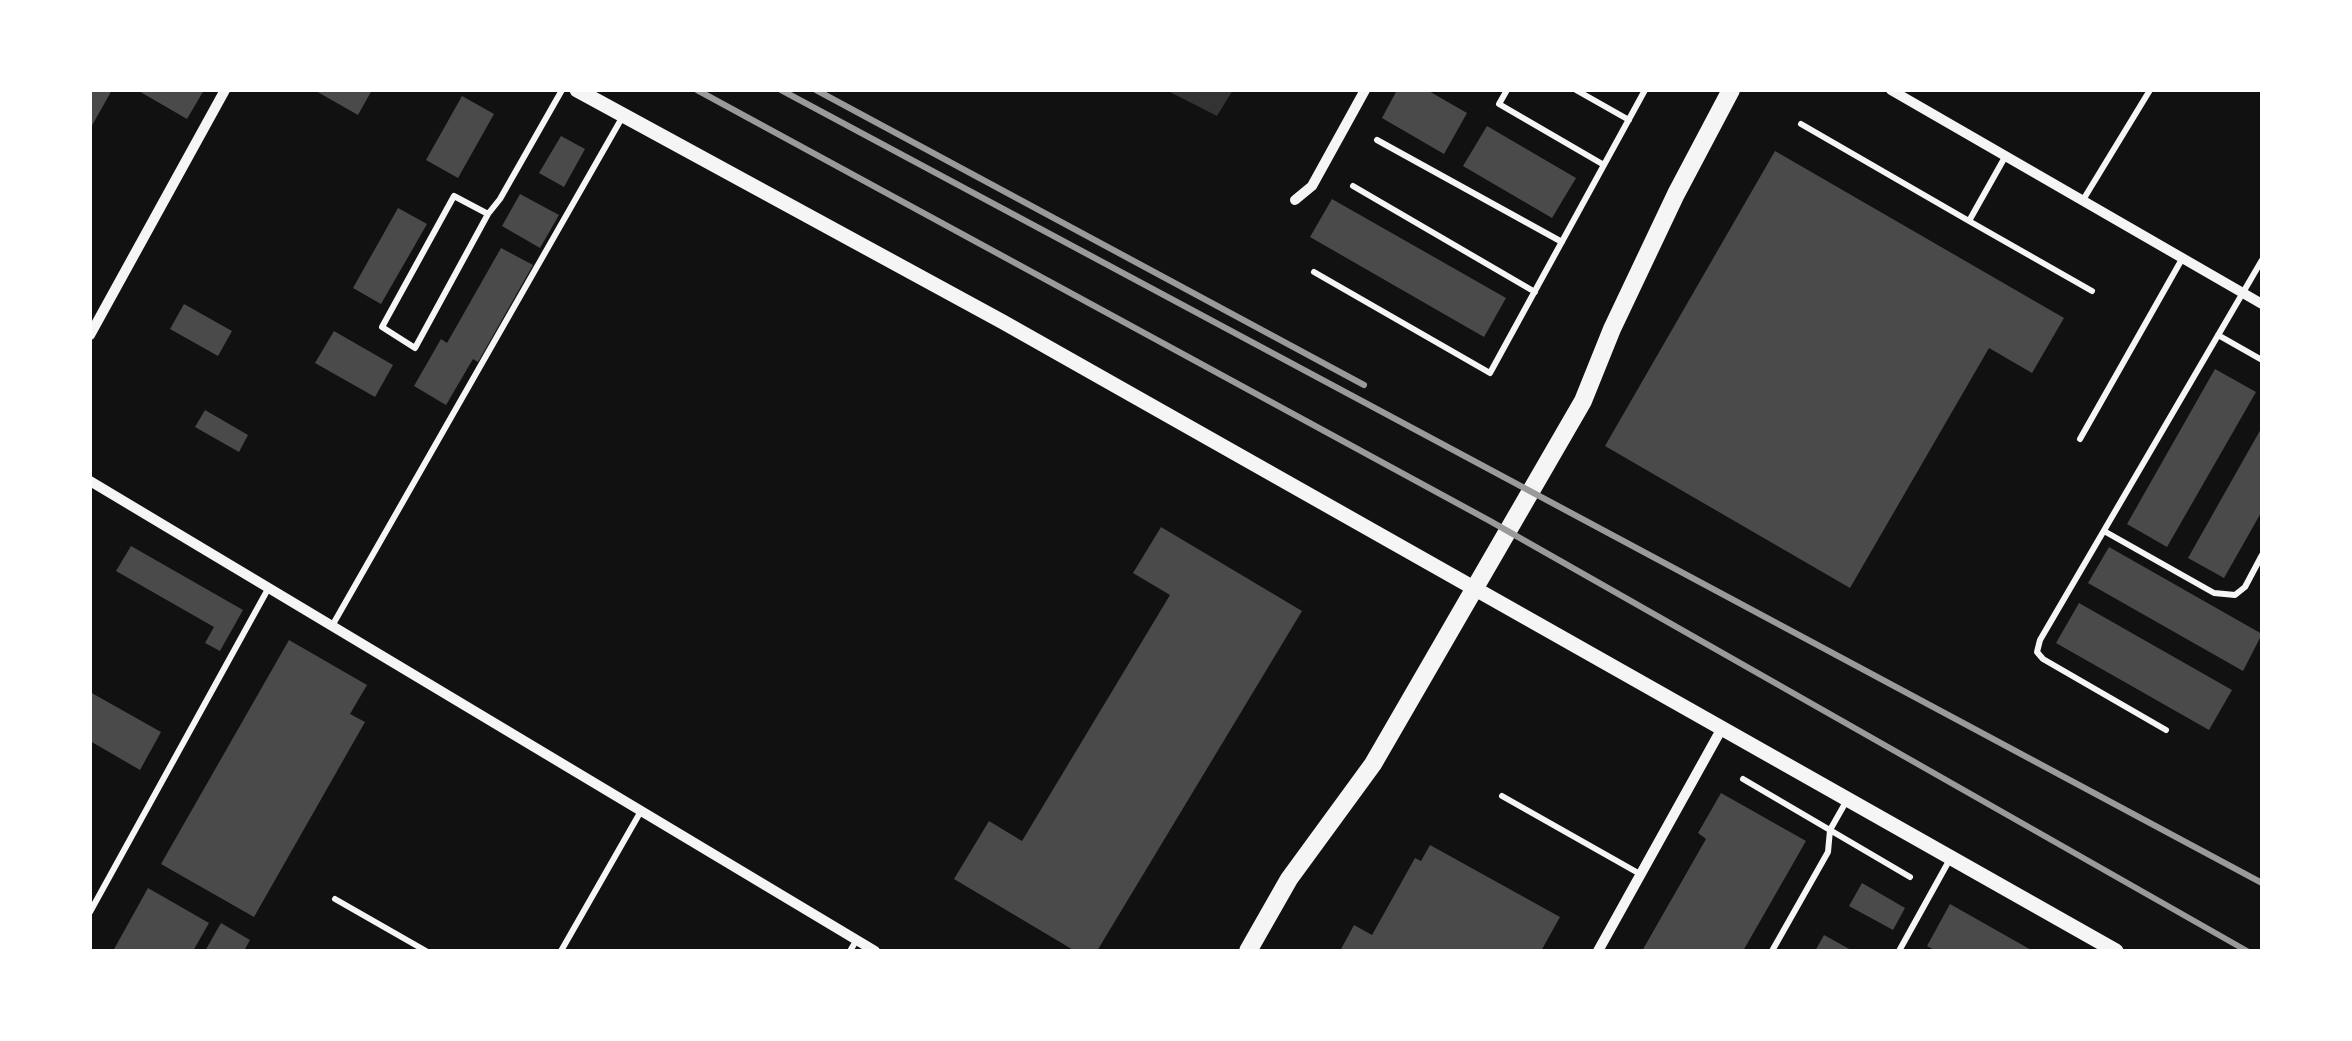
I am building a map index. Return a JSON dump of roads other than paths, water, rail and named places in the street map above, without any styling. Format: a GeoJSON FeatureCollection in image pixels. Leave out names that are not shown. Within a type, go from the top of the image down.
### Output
{"type":"FeatureCollection","features":[{"type":"Feature","properties":{"kind":"main road"},"geometry":{"type":"LineString","coordinates":[[1248,951],[1289,879],[1373,764],[1582,401],[1636,278],[1731,90]]}},
{"type":"Feature","properties":{"kind":"street"},"geometry":{"type":"LineString","coordinates":[[90,335],[225,90]]}},
{"type":"Feature","properties":{"kind":"street"},"geometry":{"type":"LineString","coordinates":[[577,90],[1003,322],[2116,951]]}},
{"type":"Feature","properties":{"kind":"street"},"geometry":{"type":"LineString","coordinates":[[1295,200],[1312,186],[1365,90]]}},
{"type":"Feature","properties":{"kind":"street"},"geometry":{"type":"LineString","coordinates":[[1891,90],[2262,304]]}},
{"type":"Feature","properties":{"kind":"street"},"geometry":{"type":"LineString","coordinates":[[90,481],[642,810],[853,946],[874,951]]}},
{"type":"Feature","properties":{"kind":"street"},"geometry":{"type":"LineString","coordinates":[[1598,951],[1722,728]]}},
{"type":"Feature","properties":{"kind":"lane"},"geometry":{"type":"LineString","coordinates":[[488,214],[454,196],[382,327],[415,348],[562,90]]}},
{"type":"Feature","properties":{"kind":"lane"},"geometry":{"type":"LineString","coordinates":[[1507,90],[1499,104],[1604,165]]}},
{"type":"Feature","properties":{"kind":"lane"},"geometry":{"type":"LineString","coordinates":[[1576,90],[1629,120]]}},
{"type":"Feature","properties":{"kind":"lane"},"geometry":{"type":"LineString","coordinates":[[1314,272],[1490,374],[1645,90]]}},
{"type":"Feature","properties":{"kind":"lane"},"geometry":{"type":"LineString","coordinates":[[2083,200],[2150,90]]}},
{"type":"Feature","properties":{"kind":"lane"},"geometry":{"type":"LineString","coordinates":[[332,626],[623,115]]}},
{"type":"Feature","properties":{"kind":"lane"},"geometry":{"type":"LineString","coordinates":[[1801,124],[2092,291]]}},
{"type":"Feature","properties":{"kind":"lane"},"geometry":{"type":"LineString","coordinates":[[1377,140],[1562,242]]}},
{"type":"Feature","properties":{"kind":"lane"},"geometry":{"type":"LineString","coordinates":[[1969,220],[2005,156]]}},
{"type":"Feature","properties":{"kind":"lane"},"geometry":{"type":"LineString","coordinates":[[1352,186],[1535,292]]}},
{"type":"Feature","properties":{"kind":"lane"},"geometry":{"type":"LineString","coordinates":[[2080,439],[2182,258]]}},
{"type":"Feature","properties":{"kind":"lane"},"geometry":{"type":"LineString","coordinates":[[2166,730],[2043,660],[2038,652],[2040,640],[2262,260]]}},
{"type":"Feature","properties":{"kind":"lane"},"geometry":{"type":"LineString","coordinates":[[2218,335],[2262,360]]}},
{"type":"Feature","properties":{"kind":"lane"},"geometry":{"type":"LineString","coordinates":[[2104,531],[2214,593],[2234,595],[2245,588],[2262,556]]}},
{"type":"Feature","properties":{"kind":"lane"},"geometry":{"type":"LineString","coordinates":[[90,912],[268,588]]}},
{"type":"Feature","properties":{"kind":"lane"},"geometry":{"type":"LineString","coordinates":[[1743,779],[1910,877]]}},
{"type":"Feature","properties":{"kind":"lane"},"geometry":{"type":"LineString","coordinates":[[1502,796],[1641,875]]}},
{"type":"Feature","properties":{"kind":"lane"},"geometry":{"type":"LineString","coordinates":[[1772,951],[1828,852],[1830,830],[1848,799]]}},
{"type":"Feature","properties":{"kind":"lane"},"geometry":{"type":"LineString","coordinates":[[561,951],[642,810]]}},
{"type":"Feature","properties":{"kind":"lane"},"geometry":{"type":"LineString","coordinates":[[1899,951],[1951,858]]}},
{"type":"Feature","properties":{"kind":"lane"},"geometry":{"type":"LineString","coordinates":[[335,899],[426,951]]}},
{"type":"Feature","properties":{"kind":"railway"},"geometry":{"type":"LineString","coordinates":[[697,90],[1490,521],[2247,951]]}},
{"type":"Feature","properties":{"kind":"railway"},"geometry":{"type":"LineString","coordinates":[[781,90],[2262,883]]}},
{"type":"Feature","properties":{"kind":"railway"},"geometry":{"type":"LineString","coordinates":[[816,90],[1364,385]]}}]}
